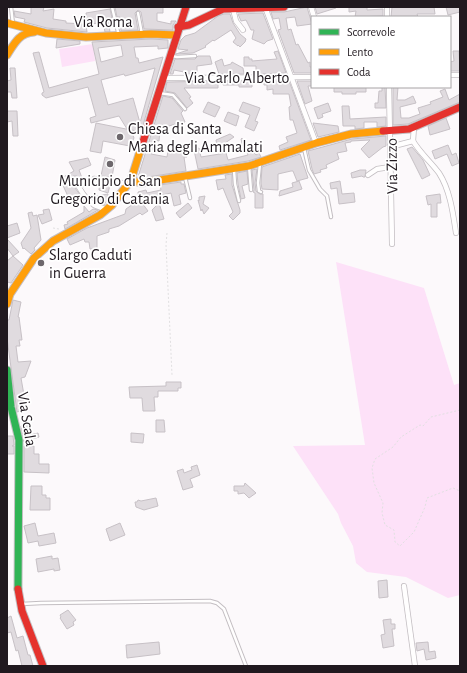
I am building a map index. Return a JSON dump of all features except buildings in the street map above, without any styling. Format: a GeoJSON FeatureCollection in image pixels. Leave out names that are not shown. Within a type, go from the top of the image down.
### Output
{"type":"FeatureCollection","features":[{"type":"Feature","properties":{"kind":"street"},"geometry":{"type":"LineString","coordinates":[[7,304],[8,293],[25,269],[41,251],[53,241],[92,220],[112,206],[132,183],[162,78],[186,7]]}},
{"type":"Feature","properties":{"kind":"street"},"geometry":{"type":"LineString","coordinates":[[178,27],[186,26],[221,8],[284,7]]}},
{"type":"Feature","properties":{"kind":"street"},"geometry":{"type":"LineString","coordinates":[[265,8],[316,143]]}},
{"type":"Feature","properties":{"kind":"street"},"geometry":{"type":"LineString","coordinates":[[233,9],[236,21],[243,30]]}},
{"type":"Feature","properties":{"kind":"street","name":"Via Roma"},"geometry":{"type":"LineString","coordinates":[[10,24],[42,32],[86,37],[142,34],[176,35]]}},
{"type":"Feature","properties":{"kind":"street"},"geometry":{"type":"LineString","coordinates":[[10,24],[17,28],[18,38]]}},
{"type":"Feature","properties":{"kind":"street"},"geometry":{"type":"LineString","coordinates":[[7,55],[22,34],[28,31],[42,32]]}},
{"type":"Feature","properties":{"kind":"street","name":"Via Carlo Alberto"},"geometry":{"type":"LineString","coordinates":[[162,78],[311,77]]}},
{"type":"Feature","properties":{"kind":"street","name":"Via Zizzo"},"geometry":{"type":"LineString","coordinates":[[388,88],[392,244]]}},
{"type":"Feature","properties":{"kind":"street"},"geometry":{"type":"LineString","coordinates":[[111,181],[132,183],[249,166],[316,143],[351,134],[390,132],[410,129],[460,107]]}},
{"type":"Feature","properties":{"kind":"street"},"geometry":{"type":"LineString","coordinates":[[416,127],[414,143],[439,173],[448,192],[456,233]]}},
{"type":"Feature","properties":{"kind":"street"},"geometry":{"type":"LineString","coordinates":[[390,147],[414,143]]}},
{"type":"Feature","properties":{"kind":"street"},"geometry":{"type":"LineString","coordinates":[[368,175],[377,169],[390,167]]}},
{"type":"Feature","properties":{"kind":"street"},"geometry":{"type":"LineString","coordinates":[[75,179],[78,188],[95,205],[106,210]]}},
{"type":"Feature","properties":{"kind":"street","name":"Via Scala"},"geometry":{"type":"LineString","coordinates":[[7,370],[10,407],[19,440],[19,604],[35,641],[43,666]]}},
{"type":"Feature","properties":{"kind":"street"},"geometry":{"type":"LineString","coordinates":[[404,586],[415,666]]}},
{"type":"Feature","properties":{"kind":"lane"},"geometry":{"type":"LineString","coordinates":[[10,24],[11,7]]}},
{"type":"Feature","properties":{"kind":"lane"},"geometry":{"type":"LineString","coordinates":[[112,7],[119,36]]}},
{"type":"Feature","properties":{"kind":"lane"},"geometry":{"type":"LineString","coordinates":[[138,13],[142,34]]}},
{"type":"Feature","properties":{"kind":"lane"},"geometry":{"type":"LineString","coordinates":[[170,55],[177,57],[195,56]]}},
{"type":"Feature","properties":{"kind":"lane"},"geometry":{"type":"LineString","coordinates":[[158,93],[173,95],[185,109]]}},
{"type":"Feature","properties":{"kind":"lane"},"geometry":{"type":"LineString","coordinates":[[304,147],[309,170],[320,189],[327,196],[331,217]]}},
{"type":"Feature","properties":{"kind":"lane"},"geometry":{"type":"LineString","coordinates":[[260,163],[258,191],[261,192]]}},
{"type":"Feature","properties":{"kind":"lane"},"geometry":{"type":"LineString","coordinates":[[249,166],[251,190]]}},
{"type":"Feature","properties":{"kind":"lane"},"geometry":{"type":"LineString","coordinates":[[234,169],[235,184],[239,201]]}},
{"type":"Feature","properties":{"kind":"lane"},"geometry":{"type":"LineString","coordinates":[[185,176],[190,198]]}},
{"type":"Feature","properties":{"kind":"lane"},"geometry":{"type":"LineString","coordinates":[[94,178],[111,181]]}},
{"type":"Feature","properties":{"kind":"lane"},"geometry":{"type":"LineString","coordinates":[[19,604],[210,601],[217,603],[224,609],[246,666]]}},
{"type":"Feature","properties":{"kind":"path"},"geometry":{"type":"LineString","coordinates":[[168,233],[166,259],[172,375]]}},
{"type":"Feature","properties":{"kind":"path"},"geometry":{"type":"LineString","coordinates":[[460,410],[431,417],[423,426],[420,425],[401,437],[393,447],[375,459],[372,468],[374,483],[383,504],[382,513],[384,525],[394,530],[395,542],[400,546],[414,532],[425,507],[427,498],[453,488],[460,491]]}},
{"type":"Feature","properties":{"kind":"shaded area"},"geometry":{"type":"Polygon","coordinates":[[[93,44],[95,61],[62,67],[59,49],[93,44]]]}},
{"type":"Feature","properties":{"kind":"shaded area"},"geometry":{"type":"Polygon","coordinates":[[[336,262],[424,288],[454,385],[460,383],[460,595],[448,598],[406,577],[367,572],[356,563],[353,546],[338,514],[293,446],[365,445],[336,262]]]}},
{"type":"Feature","properties":{"kind":"traffic: fast"},"geometry":{"type":"LineString","coordinates":[[7,370],[11,407],[19,440],[18,589]]}},
{"type":"Feature","properties":{"kind":"traffic: slow"},"geometry":{"type":"LineString","coordinates":[[7,23],[46,33],[86,37],[151,34],[176,35]]}},
{"type":"Feature","properties":{"kind":"traffic: slow"},"geometry":{"type":"LineString","coordinates":[[7,55],[15,43],[24,34],[34,32]]}},
{"type":"Feature","properties":{"kind":"traffic: slow"},"geometry":{"type":"LineString","coordinates":[[131,180],[141,183],[249,166],[316,143],[351,134],[383,131]]}},
{"type":"Feature","properties":{"kind":"traffic: slow"},"geometry":{"type":"LineString","coordinates":[[7,304],[10,294],[34,258],[53,241],[100,215],[112,205],[131,180],[141,148]]}},
{"type":"Feature","properties":{"kind":"traffic: jam"},"geometry":{"type":"LineString","coordinates":[[141,148],[186,7]]}},
{"type":"Feature","properties":{"kind":"traffic: jam"},"geometry":{"type":"LineString","coordinates":[[178,27],[189,25],[223,9],[284,7]]}},
{"type":"Feature","properties":{"kind":"traffic: jam"},"geometry":{"type":"LineString","coordinates":[[383,131],[409,129],[460,107]]}},
{"type":"Feature","properties":{"kind":"traffic: jam"},"geometry":{"type":"LineString","coordinates":[[18,589],[22,611],[43,666]]}},
{"type":"Feature","properties":{"kind":"place","name":"Chiesa di Santa Maria degli Ammalati"},"geometry":{"type":"Point","coordinates":[120,137]}},
{"type":"Feature","properties":{"kind":"place","name":"Municipio di San Gregorio di Catania"},"geometry":{"type":"Point","coordinates":[110,164]}},
{"type":"Feature","properties":{"kind":"place","name":"Slargo Caduti in Guerra"},"geometry":{"type":"Point","coordinates":[41,263]}}]}
